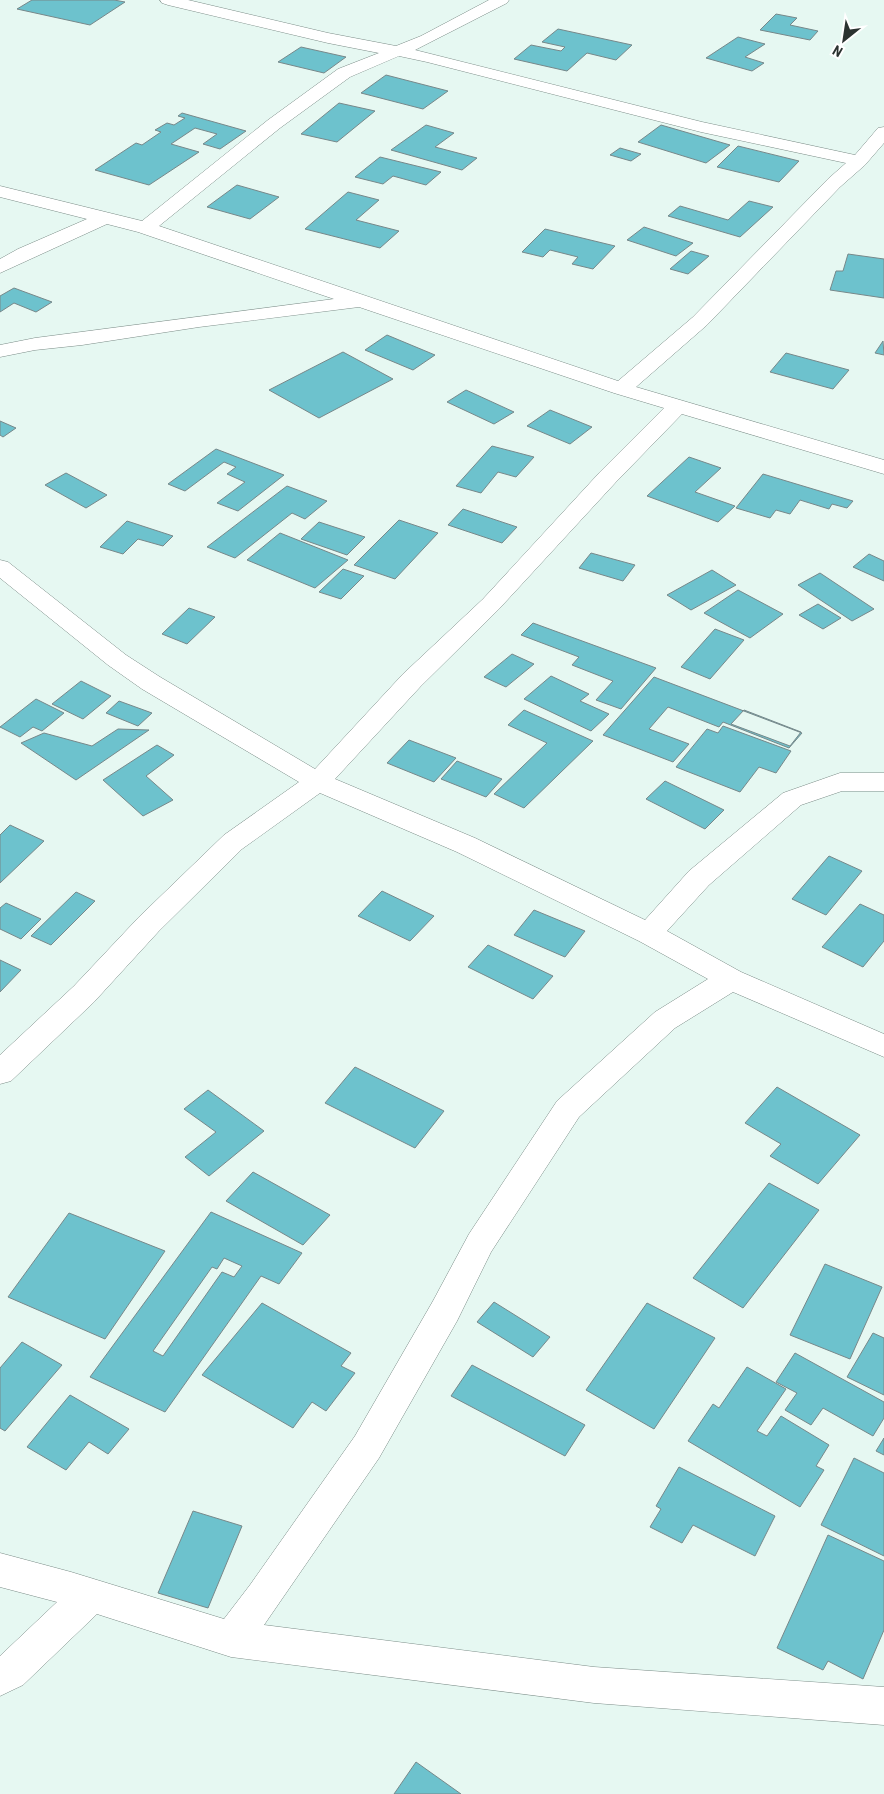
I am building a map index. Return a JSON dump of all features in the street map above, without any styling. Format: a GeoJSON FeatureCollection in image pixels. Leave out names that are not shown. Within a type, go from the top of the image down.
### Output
{"type":"FeatureCollection","features":[{"type":"Feature","properties":{"kind":"street"},"geometry":{"type":"LineString","coordinates":[[168,0],[328,38],[399,51],[510,77],[701,127],[871,154]]}},
{"type":"Feature","properties":{"kind":"street"},"geometry":{"type":"LineString","coordinates":[[145,228],[274,124],[344,74],[457,25],[501,0]]}},
{"type":"Feature","properties":{"kind":"street"},"geometry":{"type":"LineString","coordinates":[[620,389],[700,322],[834,183],[871,154],[884,132]]}},
{"type":"Feature","properties":{"kind":"street"},"geometry":{"type":"LineString","coordinates":[[0,191],[145,228],[620,389],[884,467]]}},
{"type":"Feature","properties":{"kind":"street"},"geometry":{"type":"LineString","coordinates":[[0,267],[32,249],[105,218]]}},
{"type":"Feature","properties":{"kind":"street"},"geometry":{"type":"LineString","coordinates":[[0,351],[35,344],[82,339],[200,321],[359,301]]}},
{"type":"Feature","properties":{"kind":"street"},"geometry":{"type":"LineString","coordinates":[[0,1073],[84,994],[149,924],[233,842],[318,782],[412,680],[491,604],[608,477],[678,406]]}},
{"type":"Feature","properties":{"kind":"street"},"geometry":{"type":"LineString","coordinates":[[0,567],[117,660],[150,683],[318,782],[466,845],[649,934],[732,979],[884,1046]]}},
{"type":"Feature","properties":{"kind":"street"},"geometry":{"type":"LineString","coordinates":[[649,934],[699,878],[792,799],[840,782],[884,782]]}},
{"type":"Feature","properties":{"kind":"street"},"geometry":{"type":"LineString","coordinates":[[231,1639],[269,1589],[368,1447],[445,1311],[480,1243],[568,1109],[665,1020],[732,979]]}},
{"type":"Feature","properties":{"kind":"street"},"geometry":{"type":"LineString","coordinates":[[0,1570],[91,1595],[231,1639],[594,1685],[884,1706]]}},
{"type":"Feature","properties":{"kind":"street"},"geometry":{"type":"LineString","coordinates":[[0,1678],[10,1672],[91,1595]]}},
{"type":"Feature","properties":{"kind":"building"},"geometry":{"type":"Polygon","coordinates":[[[32,0],[114,0],[125,2],[90,25],[17,9],[32,0]]]}},
{"type":"Feature","properties":{"kind":"building"},"geometry":{"type":"Polygon","coordinates":[[[776,14],[797,18],[790,25],[818,31],[810,40],[760,30],[776,14]]]}},
{"type":"Feature","properties":{"kind":"building"},"geometry":{"type":"Polygon","coordinates":[[[558,29],[632,45],[616,60],[587,53],[567,71],[514,59],[531,45],[561,51],[565,47],[542,42],[558,29]]]}},
{"type":"Feature","properties":{"kind":"building"},"geometry":{"type":"Polygon","coordinates":[[[738,37],[765,44],[745,57],[764,63],[752,71],[706,58],[738,37]]]}},
{"type":"Feature","properties":{"kind":"building"},"geometry":{"type":"Polygon","coordinates":[[[301,47],[346,57],[324,73],[278,62],[301,47]]]}},
{"type":"Feature","properties":{"kind":"building"},"geometry":{"type":"Polygon","coordinates":[[[386,75],[448,91],[423,109],[361,93],[386,75]]]}},
{"type":"Feature","properties":{"kind":"building"},"geometry":{"type":"Polygon","coordinates":[[[339,103],[375,111],[337,142],[301,134],[339,103]]]}},
{"type":"Feature","properties":{"kind":"building"},"geometry":{"type":"Polygon","coordinates":[[[182,113],[246,131],[220,149],[203,144],[217,134],[195,128],[171,144],[199,152],[149,185],[95,170],[136,143],[142,145],[161,132],[155,130],[167,123],[174,125],[185,118],[178,116],[182,113]]]}},
{"type":"Feature","properties":{"kind":"building"},"geometry":{"type":"Polygon","coordinates":[[[426,125],[454,133],[435,147],[477,158],[462,170],[391,150],[426,125]]]}},
{"type":"Feature","properties":{"kind":"building"},"geometry":{"type":"Polygon","coordinates":[[[661,125],[730,145],[706,163],[638,142],[661,125]]]}},
{"type":"Feature","properties":{"kind":"building"},"geometry":{"type":"Polygon","coordinates":[[[738,146],[799,161],[779,182],[717,167],[738,146]]]}},
{"type":"Feature","properties":{"kind":"building"},"geometry":{"type":"Polygon","coordinates":[[[620,148],[641,154],[631,161],[610,155],[620,148]]]}},
{"type":"Feature","properties":{"kind":"building"},"geometry":{"type":"Polygon","coordinates":[[[380,157],[441,172],[426,185],[393,176],[383,184],[355,177],[380,157]]]}},
{"type":"Feature","properties":{"kind":"building"},"geometry":{"type":"Polygon","coordinates":[[[237,185],[279,197],[250,219],[207,207],[237,185]]]}},
{"type":"Feature","properties":{"kind":"building"},"geometry":{"type":"Polygon","coordinates":[[[348,192],[379,200],[356,220],[399,231],[380,248],[305,229],[348,192]]]}},
{"type":"Feature","properties":{"kind":"building"},"geometry":{"type":"Polygon","coordinates":[[[749,201],[773,207],[740,237],[668,216],[680,206],[728,220],[749,201]]]}},
{"type":"Feature","properties":{"kind":"building"},"geometry":{"type":"Polygon","coordinates":[[[644,227],[693,243],[676,256],[627,240],[644,227]]]}},
{"type":"Feature","properties":{"kind":"building"},"geometry":{"type":"Polygon","coordinates":[[[545,229],[615,246],[593,269],[572,264],[578,257],[550,250],[543,257],[522,252],[545,229]]]}},
{"type":"Feature","properties":{"kind":"building"},"geometry":{"type":"Polygon","coordinates":[[[691,251],[709,256],[688,274],[670,269],[691,251]]]}},
{"type":"Feature","properties":{"kind":"building"},"geometry":{"type":"Polygon","coordinates":[[[848,254],[884,259],[884,298],[830,290],[836,271],[843,271],[848,254]]]}},
{"type":"Feature","properties":{"kind":"building"},"geometry":{"type":"Polygon","coordinates":[[[14,288],[52,302],[36,312],[14,303],[0,312],[0,296],[14,288]]]}},
{"type":"Feature","properties":{"kind":"building"},"geometry":{"type":"Polygon","coordinates":[[[387,335],[435,355],[413,370],[365,350],[387,335]]]}},
{"type":"Feature","properties":{"kind":"building"},"geometry":{"type":"Polygon","coordinates":[[[883,341],[884,355],[875,353],[883,341]]]}},
{"type":"Feature","properties":{"kind":"building"},"geometry":{"type":"Polygon","coordinates":[[[343,352],[393,379],[319,418],[269,390],[343,352]]]}},
{"type":"Feature","properties":{"kind":"building"},"geometry":{"type":"Polygon","coordinates":[[[786,353],[849,370],[833,389],[770,372],[786,353]]]}},
{"type":"Feature","properties":{"kind":"building"},"geometry":{"type":"Polygon","coordinates":[[[466,390],[514,412],[494,424],[447,402],[466,390]]]}},
{"type":"Feature","properties":{"kind":"building"},"geometry":{"type":"Polygon","coordinates":[[[550,410],[592,427],[570,444],[527,426],[550,410]]]}},
{"type":"Feature","properties":{"kind":"building"},"geometry":{"type":"Polygon","coordinates":[[[0,421],[16,428],[3,437],[0,435],[0,421]]]}},
{"type":"Feature","properties":{"kind":"building"},"geometry":{"type":"Polygon","coordinates":[[[492,446],[534,457],[516,477],[498,472],[481,493],[456,486],[492,446]]]}},
{"type":"Feature","properties":{"kind":"building"},"geometry":{"type":"Polygon","coordinates":[[[216,449],[284,475],[238,511],[217,503],[245,482],[227,474],[236,467],[224,462],[185,491],[168,484],[216,449]]]}},
{"type":"Feature","properties":{"kind":"building"},"geometry":{"type":"Polygon","coordinates":[[[689,457],[721,468],[695,492],[735,506],[718,522],[647,496],[689,457]]]}},
{"type":"Feature","properties":{"kind":"building"},"geometry":{"type":"Polygon","coordinates":[[[66,473],[107,495],[86,508],[45,485],[66,473]]]}},
{"type":"Feature","properties":{"kind":"building"},"geometry":{"type":"Polygon","coordinates":[[[763,474],[853,501],[847,508],[832,504],[829,509],[800,500],[790,514],[776,510],[770,518],[736,508],[763,474]]]}},
{"type":"Feature","properties":{"kind":"building"},"geometry":{"type":"Polygon","coordinates":[[[287,486],[327,501],[305,519],[292,513],[235,558],[207,547],[287,486]]]}},
{"type":"Feature","properties":{"kind":"building"},"geometry":{"type":"Polygon","coordinates":[[[463,509],[517,527],[502,543],[448,525],[463,509]]]}},
{"type":"Feature","properties":{"kind":"building"},"geometry":{"type":"Polygon","coordinates":[[[399,520],[438,533],[395,579],[354,565],[399,520]]]}},
{"type":"Feature","properties":{"kind":"building"},"geometry":{"type":"Polygon","coordinates":[[[127,521],[173,536],[163,546],[138,539],[123,554],[100,547],[127,521]]]}},
{"type":"Feature","properties":{"kind":"building"},"geometry":{"type":"Polygon","coordinates":[[[319,522],[365,537],[347,555],[301,539],[319,522]]]}},
{"type":"Feature","properties":{"kind":"building"},"geometry":{"type":"Polygon","coordinates":[[[280,533],[348,560],[315,588],[247,560],[280,533]]]}},
{"type":"Feature","properties":{"kind":"building"},"geometry":{"type":"Polygon","coordinates":[[[591,553],[635,565],[623,581],[579,568],[591,553]]]}},
{"type":"Feature","properties":{"kind":"building"},"geometry":{"type":"Polygon","coordinates":[[[869,554],[884,561],[884,581],[853,567],[869,554]]]}},
{"type":"Feature","properties":{"kind":"building"},"geometry":{"type":"Polygon","coordinates":[[[343,569],[364,576],[341,599],[319,592],[343,569]]]}},
{"type":"Feature","properties":{"kind":"building"},"geometry":{"type":"Polygon","coordinates":[[[712,570],[736,585],[691,610],[667,595],[712,570]]]}},
{"type":"Feature","properties":{"kind":"building"},"geometry":{"type":"Polygon","coordinates":[[[820,573],[874,609],[852,621],[798,585],[820,573]]]}},
{"type":"Feature","properties":{"kind":"building"},"geometry":{"type":"Polygon","coordinates":[[[738,590],[783,614],[750,638],[704,613],[738,590]]]}},
{"type":"Feature","properties":{"kind":"building"},"geometry":{"type":"Polygon","coordinates":[[[818,604],[841,618],[823,629],[799,615],[818,604]]]}},
{"type":"Feature","properties":{"kind":"building"},"geometry":{"type":"Polygon","coordinates":[[[189,608],[215,617],[187,644],[162,634],[189,608]]]}},
{"type":"Feature","properties":{"kind":"building"},"geometry":{"type":"Polygon","coordinates":[[[533,623],[656,668],[621,709],[596,700],[613,681],[572,665],[579,657],[521,635],[533,623]]]}},
{"type":"Feature","properties":{"kind":"building"},"geometry":{"type":"Polygon","coordinates":[[[715,629],[744,640],[710,679],[681,667],[715,629]]]}},
{"type":"Feature","properties":{"kind":"building"},"geometry":{"type":"Polygon","coordinates":[[[512,654],[534,664],[506,687],[484,677],[512,654]]]}},
{"type":"Feature","properties":{"kind":"building"},"geometry":{"type":"Polygon","coordinates":[[[551,676],[589,694],[580,701],[609,714],[591,731],[524,699],[551,676]]]}},
{"type":"Feature","properties":{"kind":"building"},"geometry":{"type":"Polygon","coordinates":[[[654,677],[802,733],[789,748],[723,722],[719,727],[668,707],[649,729],[689,744],[673,762],[603,735],[654,677]]]}},
{"type":"Feature","properties":{"kind":"building"},"geometry":{"type":"Polygon","coordinates":[[[81,681],[111,696],[83,719],[52,704],[81,681]]]}},
{"type":"Feature","properties":{"kind":"building"},"geometry":{"type":"Polygon","coordinates":[[[36,699],[64,713],[42,731],[33,727],[20,737],[0,727],[36,699]]]}},
{"type":"Feature","properties":{"kind":"building"},"geometry":{"type":"Polygon","coordinates":[[[119,701],[152,713],[138,726],[106,713],[119,701]]]}},
{"type":"Feature","properties":{"kind":"building"},"geometry":{"type":"Polygon","coordinates":[[[524,710],[593,741],[524,808],[494,794],[547,743],[508,725],[524,710]]]}},
{"type":"Feature","properties":{"kind":"building"},"geometry":{"type":"Polygon","coordinates":[[[744,710],[801,732],[790,746],[731,724],[744,710]]]}},
{"type":"Feature","properties":{"kind":"building"},"geometry":{"type":"Polygon","coordinates":[[[723,726],[791,751],[776,773],[759,767],[740,792],[676,767],[707,729],[718,733],[723,726]]]}},
{"type":"Feature","properties":{"kind":"building"},"geometry":{"type":"Polygon","coordinates":[[[118,729],[149,730],[76,780],[21,743],[44,733],[92,746],[118,729]]]}},
{"type":"Feature","properties":{"kind":"building"},"geometry":{"type":"Polygon","coordinates":[[[409,740],[456,758],[434,782],[387,763],[409,740]]]}},
{"type":"Feature","properties":{"kind":"building"},"geometry":{"type":"Polygon","coordinates":[[[157,745],[174,755],[146,776],[173,800],[143,816],[103,780],[157,745]]]}},
{"type":"Feature","properties":{"kind":"building"},"geometry":{"type":"Polygon","coordinates":[[[457,761],[502,779],[486,797],[441,779],[457,761]]]}},
{"type":"Feature","properties":{"kind":"building"},"geometry":{"type":"Polygon","coordinates":[[[665,781],[724,810],[705,829],[646,799],[665,781]]]}},
{"type":"Feature","properties":{"kind":"building"},"geometry":{"type":"Polygon","coordinates":[[[10,825],[44,841],[0,883],[0,835],[10,825]]]}},
{"type":"Feature","properties":{"kind":"building"},"geometry":{"type":"Polygon","coordinates":[[[829,856],[862,871],[826,915],[792,899],[829,856]]]}},
{"type":"Feature","properties":{"kind":"building"},"geometry":{"type":"Polygon","coordinates":[[[382,891],[434,916],[410,941],[358,916],[382,891]]]}},
{"type":"Feature","properties":{"kind":"building"},"geometry":{"type":"Polygon","coordinates":[[[76,892],[95,901],[51,945],[31,936],[76,892]]]}},
{"type":"Feature","properties":{"kind":"building"},"geometry":{"type":"Polygon","coordinates":[[[6,903],[41,919],[21,939],[0,929],[0,908],[6,903]]]}},
{"type":"Feature","properties":{"kind":"building"},"geometry":{"type":"Polygon","coordinates":[[[860,904],[884,915],[884,941],[863,967],[822,947],[860,904]]]}},
{"type":"Feature","properties":{"kind":"building"},"geometry":{"type":"Polygon","coordinates":[[[534,910],[585,931],[565,957],[514,935],[534,910]]]}},
{"type":"Feature","properties":{"kind":"building"},"geometry":{"type":"Polygon","coordinates":[[[488,945],[553,976],[533,999],[468,967],[488,945]]]}},
{"type":"Feature","properties":{"kind":"building"},"geometry":{"type":"Polygon","coordinates":[[[0,960],[21,970],[0,992],[0,960]]]}},
{"type":"Feature","properties":{"kind":"building"},"geometry":{"type":"Polygon","coordinates":[[[355,1067],[444,1111],[415,1148],[325,1103],[355,1067]]]}},
{"type":"Feature","properties":{"kind":"building"},"geometry":{"type":"Polygon","coordinates":[[[777,1087],[860,1135],[818,1184],[770,1156],[781,1144],[745,1123],[777,1087]]]}},
{"type":"Feature","properties":{"kind":"building"},"geometry":{"type":"Polygon","coordinates":[[[208,1090],[264,1131],[209,1176],[185,1157],[216,1132],[184,1109],[208,1090]]]}},
{"type":"Feature","properties":{"kind":"building"},"geometry":{"type":"Polygon","coordinates":[[[253,1172],[330,1215],[303,1245],[226,1201],[253,1172]]]}},
{"type":"Feature","properties":{"kind":"building"},"geometry":{"type":"Polygon","coordinates":[[[769,1183],[819,1210],[743,1308],[693,1278],[769,1183]]]}},
{"type":"Feature","properties":{"kind":"building"},"geometry":{"type":"Polygon","coordinates":[[[211,1212],[302,1253],[279,1284],[261,1276],[165,1412],[90,1377],[211,1212]],[[224,1258],[217,1269],[212,1267],[153,1351],[163,1356],[222,1272],[234,1277],[242,1266],[224,1258]]]}},
{"type":"Feature","properties":{"kind":"building"},"geometry":{"type":"Polygon","coordinates":[[[69,1213],[165,1251],[105,1339],[8,1297],[69,1213]]]}},
{"type":"Feature","properties":{"kind":"building"},"geometry":{"type":"Polygon","coordinates":[[[825,1264],[882,1287],[850,1359],[790,1335],[825,1264]]]}},
{"type":"Feature","properties":{"kind":"building"},"geometry":{"type":"Polygon","coordinates":[[[494,1302],[550,1337],[533,1357],[477,1322],[494,1302]]]}},
{"type":"Feature","properties":{"kind":"building"},"geometry":{"type":"Polygon","coordinates":[[[262,1303],[351,1353],[341,1366],[355,1373],[326,1411],[312,1402],[293,1428],[202,1375],[262,1303]]]}},
{"type":"Feature","properties":{"kind":"building"},"geometry":{"type":"Polygon","coordinates":[[[647,1303],[715,1338],[654,1429],[586,1390],[647,1303]]]}},
{"type":"Feature","properties":{"kind":"building"},"geometry":{"type":"Polygon","coordinates":[[[873,1333],[884,1338],[884,1395],[847,1377],[873,1333]]]}},
{"type":"Feature","properties":{"kind":"building"},"geometry":{"type":"Polygon","coordinates":[[[22,1342],[62,1365],[5,1431],[0,1428],[0,1368],[22,1342]]]}},
{"type":"Feature","properties":{"kind":"building"},"geometry":{"type":"Polygon","coordinates":[[[795,1353],[884,1402],[884,1418],[873,1436],[823,1408],[811,1425],[785,1410],[797,1393],[776,1382],[795,1353]]]}},
{"type":"Feature","properties":{"kind":"building"},"geometry":{"type":"Polygon","coordinates":[[[472,1365],[585,1425],[565,1456],[451,1396],[472,1365]]]}},
{"type":"Feature","properties":{"kind":"building"},"geometry":{"type":"Polygon","coordinates":[[[747,1367],[786,1389],[757,1431],[767,1436],[781,1416],[829,1445],[816,1466],[824,1470],[800,1507],[688,1441],[713,1404],[719,1408],[747,1367]]]}},
{"type":"Feature","properties":{"kind":"building"},"geometry":{"type":"Polygon","coordinates":[[[70,1395],[129,1429],[108,1454],[89,1442],[66,1470],[27,1447],[70,1395]]]}},
{"type":"Feature","properties":{"kind":"building"},"geometry":{"type":"Polygon","coordinates":[[[884,1438],[884,1455],[876,1451],[884,1438]]]}},
{"type":"Feature","properties":{"kind":"building"},"geometry":{"type":"Polygon","coordinates":[[[854,1458],[884,1473],[884,1556],[821,1525],[854,1458]]]}},
{"type":"Feature","properties":{"kind":"building"},"geometry":{"type":"Polygon","coordinates":[[[679,1467],[775,1516],[755,1556],[693,1525],[682,1543],[650,1527],[661,1509],[656,1506],[679,1467]]]}},
{"type":"Feature","properties":{"kind":"building"},"geometry":{"type":"Polygon","coordinates":[[[193,1511],[242,1526],[208,1608],[158,1593],[193,1511]]]}},
{"type":"Feature","properties":{"kind":"building"},"geometry":{"type":"Polygon","coordinates":[[[828,1535],[884,1561],[884,1630],[863,1679],[828,1661],[823,1670],[777,1648],[828,1535]]]}},
{"type":"Feature","properties":{"kind":"building"},"geometry":{"type":"Polygon","coordinates":[[[416,1762],[461,1794],[394,1794],[416,1762]]]}}]}
